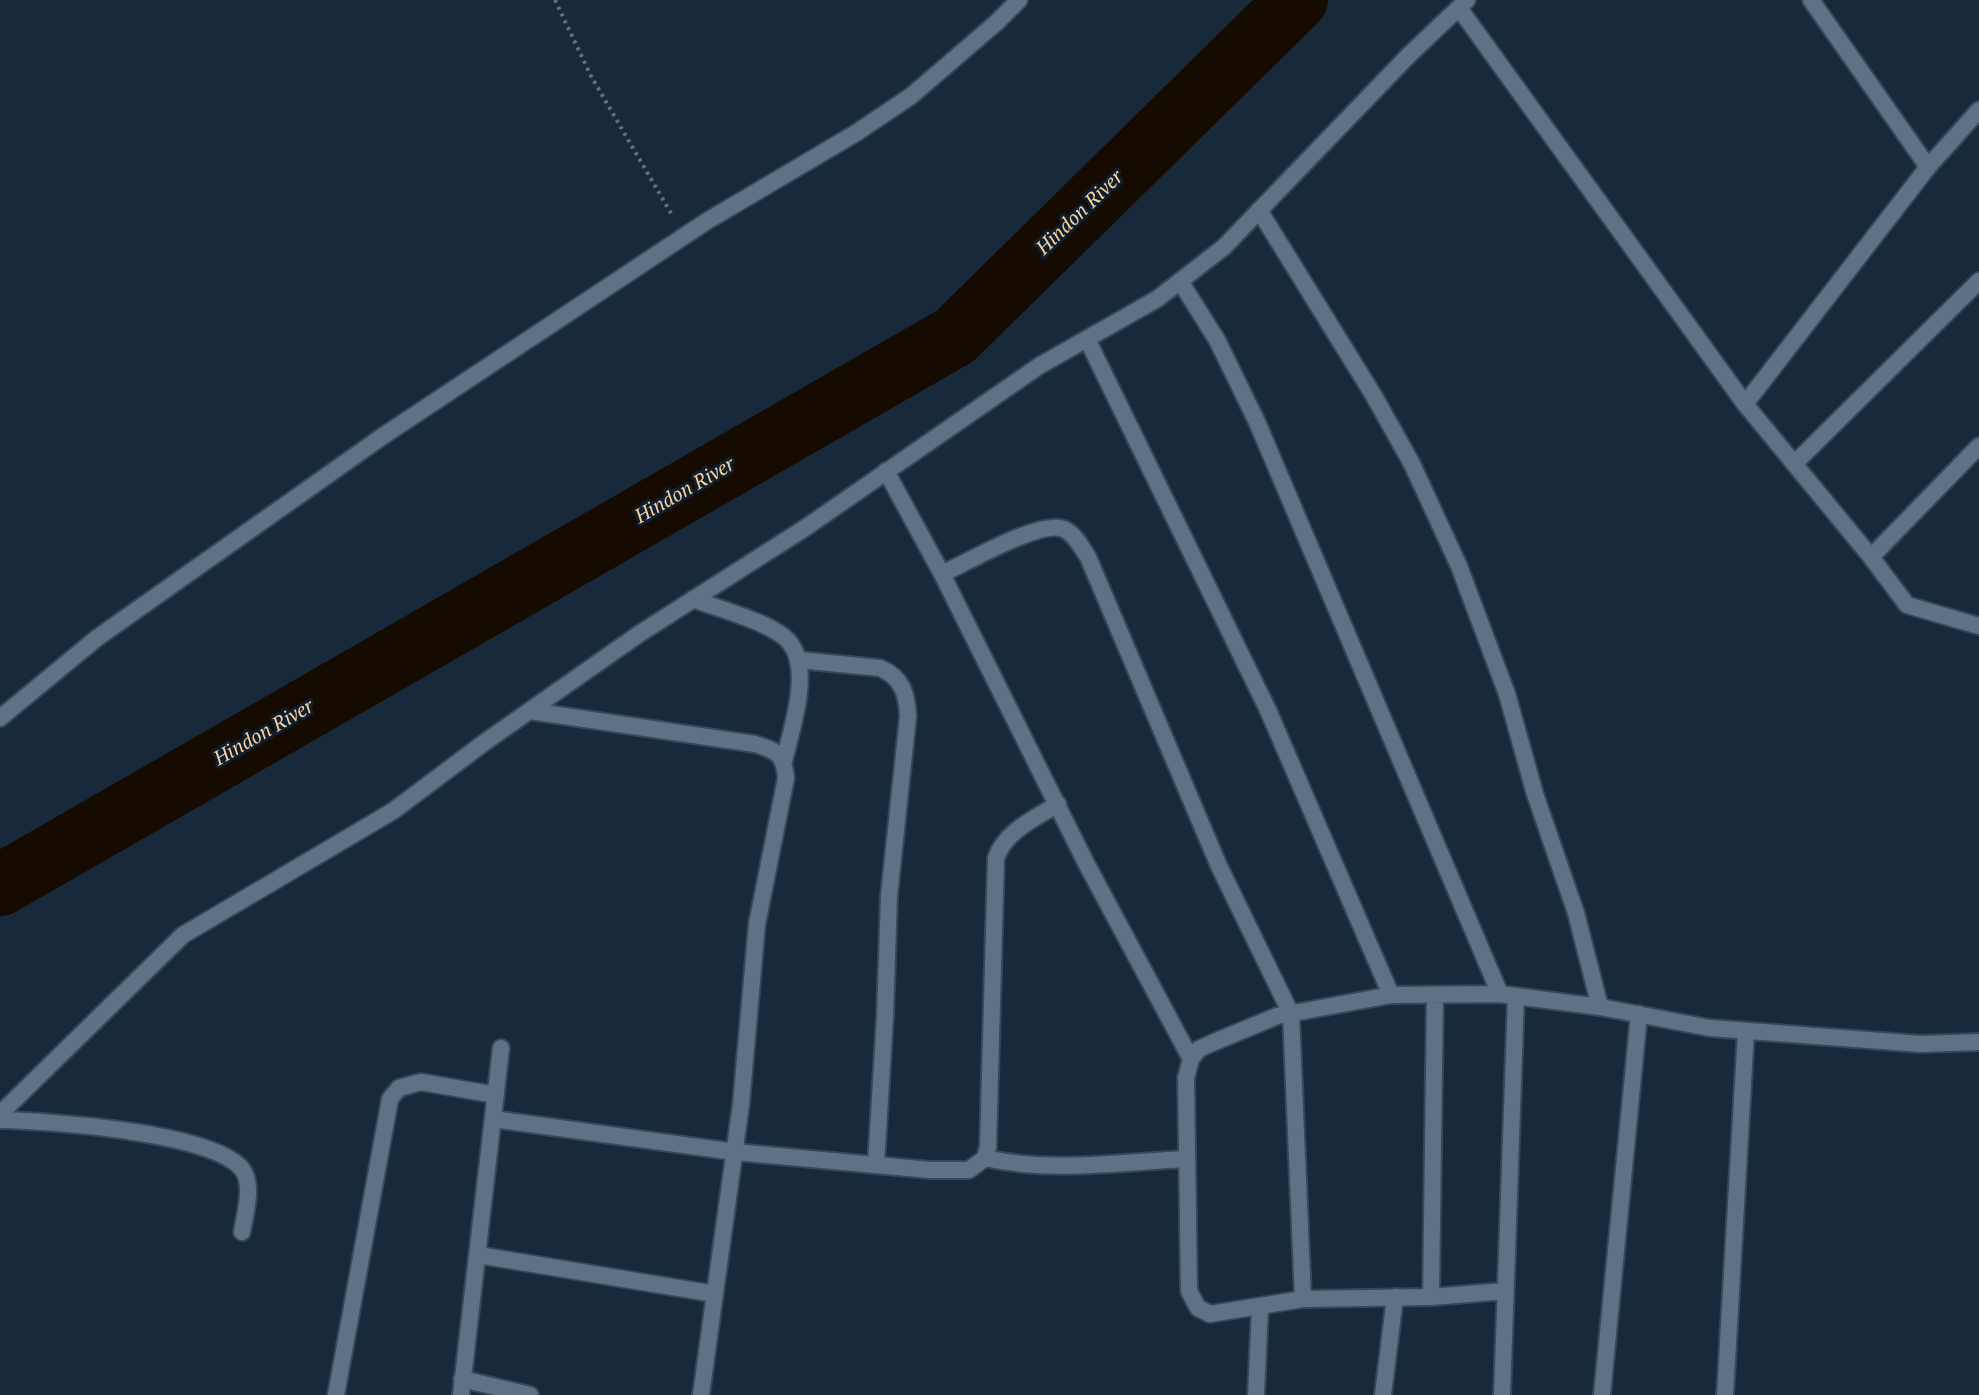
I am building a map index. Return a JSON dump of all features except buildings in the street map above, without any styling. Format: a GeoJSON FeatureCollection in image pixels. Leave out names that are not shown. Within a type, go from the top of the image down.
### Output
{"type":"FeatureCollection","features":[{"type":"Feature","properties":{"kind":"street"},"geometry":{"type":"LineString","coordinates":[[0,718],[97,638],[383,436],[685,236],[911,96],[996,23],[1019,0]]}},
{"type":"Feature","properties":{"kind":"street"},"geometry":{"type":"LineString","coordinates":[[1811,0],[1928,167]]}},
{"type":"Feature","properties":{"kind":"street"},"geometry":{"type":"LineString","coordinates":[[0,1114],[183,935],[393,811],[530,711],[1039,366],[1158,299],[1224,247],[1408,55],[1463,4],[1745,404],[1871,557],[1907,605],[1979,626]]}},
{"type":"Feature","properties":{"kind":"street"},"geometry":{"type":"LineString","coordinates":[[1745,404],[1928,167],[1979,110]]}},
{"type":"Feature","properties":{"kind":"street"},"geometry":{"type":"LineString","coordinates":[[1259,210],[1374,396],[1412,464],[1459,566],[1507,694],[1535,794],[1576,913],[1600,1007]]}},
{"type":"Feature","properties":{"kind":"street"},"geometry":{"type":"LineString","coordinates":[[1180,281],[1217,340],[1257,422],[1508,995],[1502,1395]]}},
{"type":"Feature","properties":{"kind":"street"},"geometry":{"type":"LineString","coordinates":[[1795,463],[1979,281]]}},
{"type":"Feature","properties":{"kind":"street"},"geometry":{"type":"LineString","coordinates":[[1087,339],[1269,710],[1391,995]]}},
{"type":"Feature","properties":{"kind":"street"},"geometry":{"type":"LineString","coordinates":[[1871,557],[1979,446]]}},
{"type":"Feature","properties":{"kind":"street"},"geometry":{"type":"LineString","coordinates":[[886,471],[942,574],[1086,863],[1191,1059]]}},
{"type":"Feature","properties":{"kind":"street"},"geometry":{"type":"LineString","coordinates":[[942,574],[1031,533],[1052,527],[1065,529],[1077,540],[1088,557],[1219,866],[1291,1014],[1303,1299]]}},
{"type":"Feature","properties":{"kind":"street"},"geometry":{"type":"LineString","coordinates":[[693,599],[776,632],[790,643],[798,660],[797,700],[784,761],[786,777],[757,924],[747,1051],[735,1152],[701,1395]]}},
{"type":"Feature","properties":{"kind":"street"},"geometry":{"type":"LineString","coordinates":[[798,660],[880,668],[892,673],[902,684],[907,698],[908,716],[888,896],[885,1017],[876,1164]]}},
{"type":"Feature","properties":{"kind":"street"},"geometry":{"type":"LineString","coordinates":[[530,711],[755,744],[774,750],[784,761]]}},
{"type":"Feature","properties":{"kind":"street"},"geometry":{"type":"LineString","coordinates":[[493,1119],[735,1152],[930,1170],[969,1170],[985,1158],[988,1148],[996,858],[999,849],[1017,830],[1058,804]]}},
{"type":"Feature","properties":{"kind":"street"},"geometry":{"type":"LineString","coordinates":[[1505,1291],[1431,1297],[1303,1299],[1260,1308],[1210,1314],[1198,1308],[1189,1291],[1186,1078],[1191,1059],[1199,1049],[1212,1042],[1277,1016],[1391,995],[1508,995],[1600,1007],[1710,1029],[1922,1044],[1979,1042]]}},
{"type":"Feature","properties":{"kind":"street"},"geometry":{"type":"LineString","coordinates":[[1431,1297],[1435,995]]}},
{"type":"Feature","properties":{"kind":"street"},"geometry":{"type":"LineString","coordinates":[[1602,1395],[1639,1014]]}},
{"type":"Feature","properties":{"kind":"street"},"geometry":{"type":"LineString","coordinates":[[1725,1395],[1746,1031]]}},
{"type":"Feature","properties":{"kind":"street"},"geometry":{"type":"LineString","coordinates":[[501,1048],[462,1387],[530,1395]]}},
{"type":"Feature","properties":{"kind":"street"},"geometry":{"type":"LineString","coordinates":[[336,1395],[390,1099],[399,1088],[421,1082],[496,1095]]}},
{"type":"Feature","properties":{"kind":"street"},"geometry":{"type":"LineString","coordinates":[[0,1120],[80,1124],[180,1142],[219,1154],[233,1161],[243,1170],[247,1200],[242,1232]]}},
{"type":"Feature","properties":{"kind":"street"},"geometry":{"type":"LineString","coordinates":[[985,1158],[1011,1164],[1047,1167],[1187,1159]]}},
{"type":"Feature","properties":{"kind":"street"},"geometry":{"type":"LineString","coordinates":[[478,1255],[715,1294]]}},
{"type":"Feature","properties":{"kind":"street"},"geometry":{"type":"LineString","coordinates":[[1383,1395],[1395,1297]]}},
{"type":"Feature","properties":{"kind":"street"},"geometry":{"type":"LineString","coordinates":[[1256,1395],[1260,1308]]}},
{"type":"Feature","properties":{"kind":"path"},"geometry":{"type":"LineString","coordinates":[[555,0],[591,76],[685,236]]}},
{"type":"Feature","properties":{"kind":"waterway","name":"Hindon River"},"geometry":{"type":"LineString","coordinates":[[0,885],[955,336],[1297,0]]}}]}
